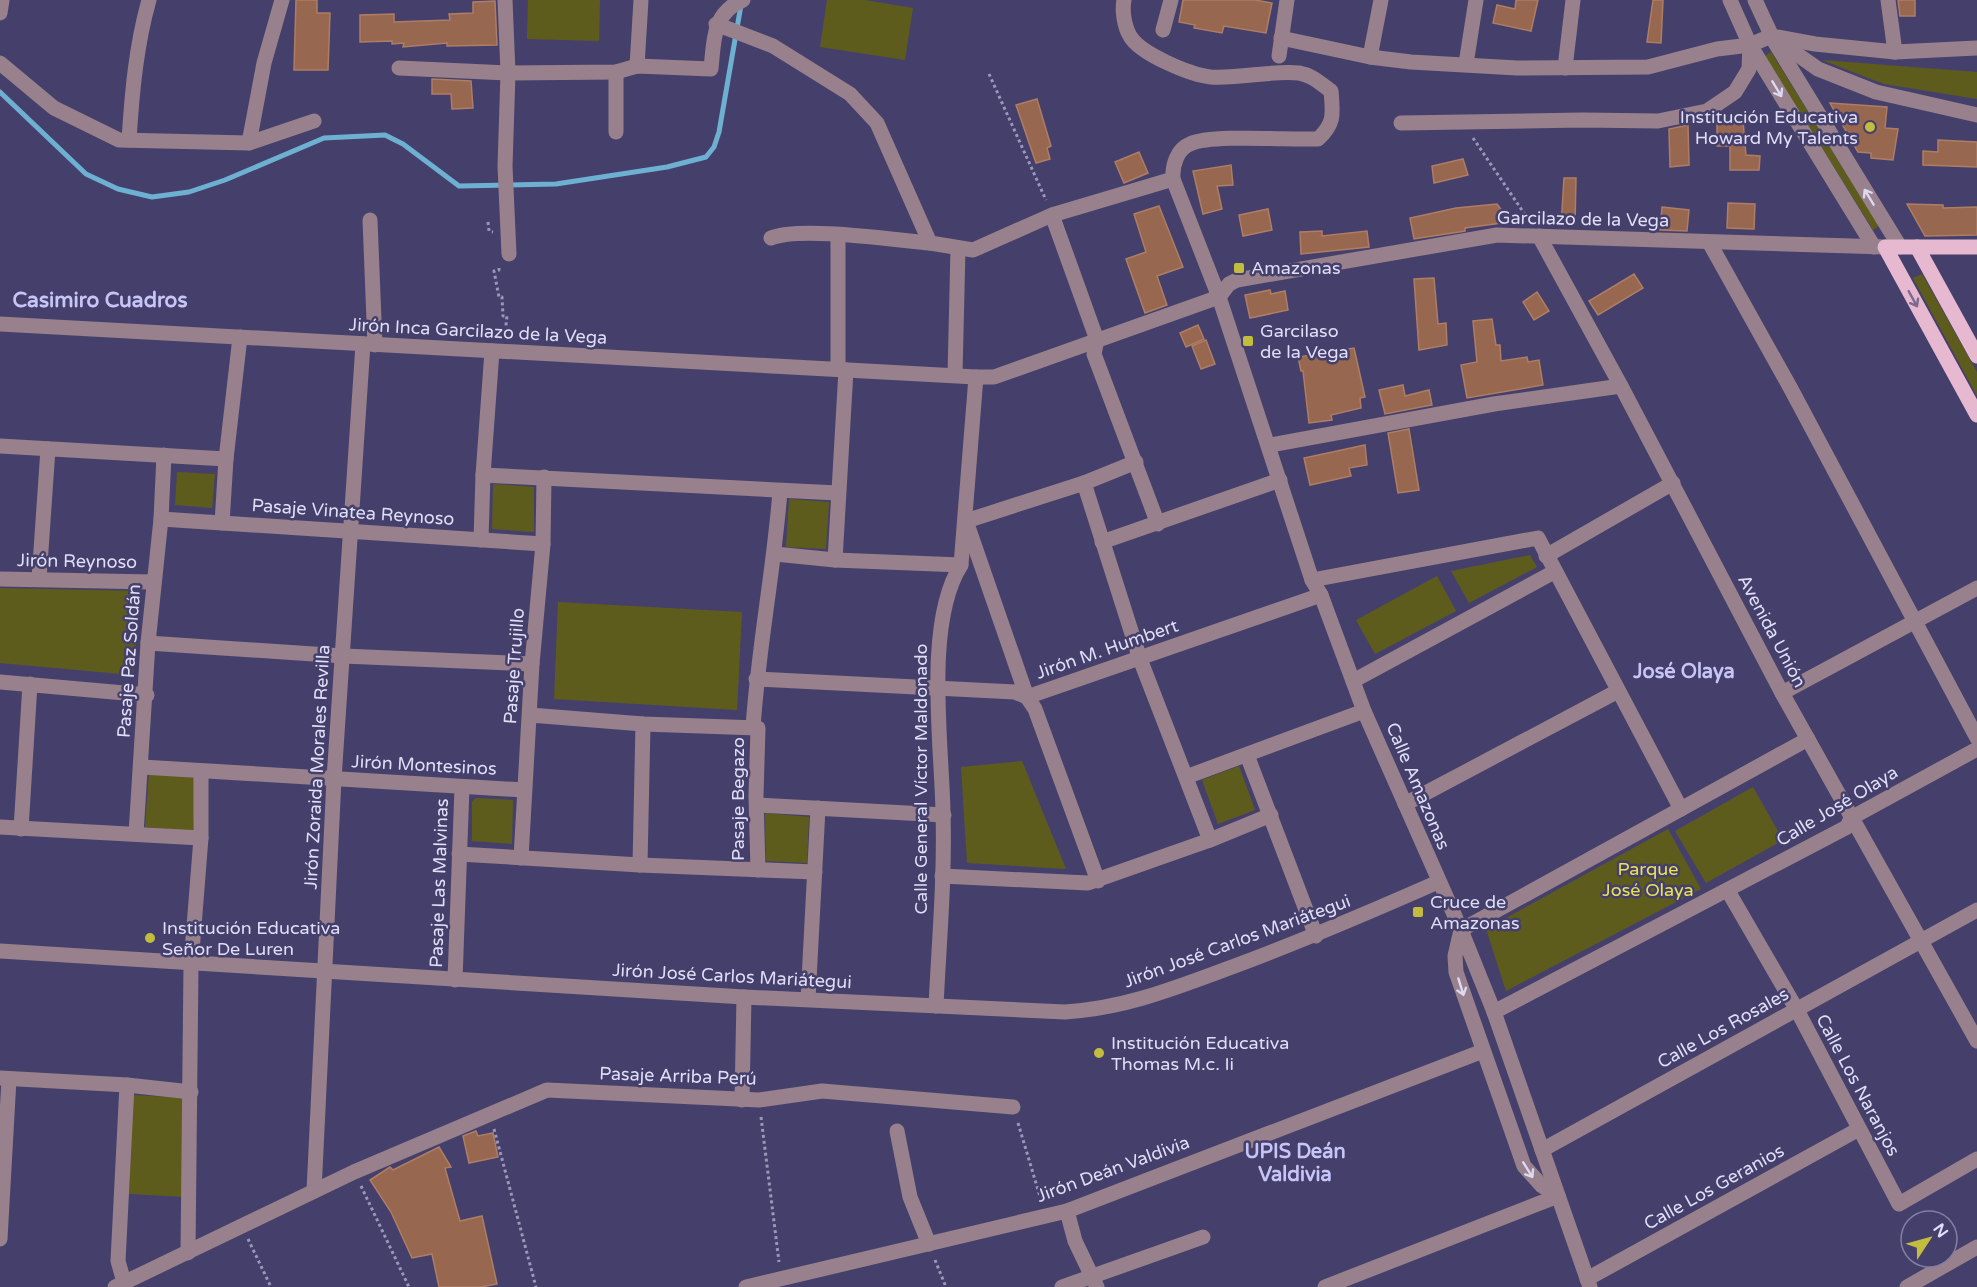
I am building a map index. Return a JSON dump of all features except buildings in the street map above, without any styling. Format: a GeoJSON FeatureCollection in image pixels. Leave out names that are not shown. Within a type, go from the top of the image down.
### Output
{"type":"FeatureCollection","features":[{"type":"Feature","properties":{"kind":"main road"},"geometry":{"type":"LineString","coordinates":[[1977,247],[1886,247],[1977,415]]}},
{"type":"Feature","properties":{"kind":"main road"},"geometry":{"type":"LineString","coordinates":[[1917,247],[1977,356]]}},
{"type":"Feature","properties":{"kind":"street"},"geometry":{"type":"LineString","coordinates":[[0,14],[2,0]]}},
{"type":"Feature","properties":{"kind":"street"},"geometry":{"type":"LineString","coordinates":[[129,140],[135,72],[149,0]]}},
{"type":"Feature","properties":{"kind":"street"},"geometry":{"type":"LineString","coordinates":[[249,143],[264,63],[282,0]]}},
{"type":"Feature","properties":{"kind":"street"},"geometry":{"type":"LineString","coordinates":[[503,247],[508,73],[505,0]]}},
{"type":"Feature","properties":{"kind":"street"},"geometry":{"type":"LineString","coordinates":[[637,66],[642,0]]}},
{"type":"Feature","properties":{"kind":"street"},"geometry":{"type":"LineString","coordinates":[[399,68],[508,73],[616,72],[637,66],[711,69],[716,24],[736,3],[743,0]]}},
{"type":"Feature","properties":{"kind":"street"},"geometry":{"type":"LineString","coordinates":[[771,238],[779,235],[838,236],[930,243],[973,250],[1053,215],[1173,174],[1178,154],[1190,144],[1217,139],[1318,139],[1330,128],[1333,112],[1331,91],[1316,79],[1299,73],[1209,77],[1181,69],[1155,57],[1130,37],[1122,8],[1124,0]]}},
{"type":"Feature","properties":{"kind":"street"},"geometry":{"type":"LineString","coordinates":[[1163,30],[1171,0]]}},
{"type":"Feature","properties":{"kind":"street"},"geometry":{"type":"LineString","coordinates":[[1279,56],[1287,0]]}},
{"type":"Feature","properties":{"kind":"street"},"geometry":{"type":"LineString","coordinates":[[1370,57],[1381,0]]}},
{"type":"Feature","properties":{"kind":"street"},"geometry":{"type":"LineString","coordinates":[[1466,64],[1476,0]]}},
{"type":"Feature","properties":{"kind":"street"},"geometry":{"type":"LineString","coordinates":[[1565,68],[1573,0]]}},
{"type":"Feature","properties":{"kind":"street"},"geometry":{"type":"LineString","coordinates":[[1730,0],[1750,45],[1886,247]]}},
{"type":"Feature","properties":{"kind":"street"},"geometry":{"type":"LineString","coordinates":[[1755,0],[1771,36],[1886,247]]}},
{"type":"Feature","properties":{"kind":"street"},"geometry":{"type":"LineString","coordinates":[[1888,0],[1895,52]]}},
{"type":"Feature","properties":{"kind":"street"},"geometry":{"type":"LineString","coordinates":[[716,24],[773,46],[850,94],[877,123],[930,243]]}},
{"type":"Feature","properties":{"kind":"street"},"geometry":{"type":"LineString","coordinates":[[1281,38],[1370,57],[1411,62],[1517,68],[1648,67],[1717,49],[1750,45],[1771,36],[1815,44],[1895,52],[1977,48]]}},
{"type":"Feature","properties":{"kind":"street"},"geometry":{"type":"LineString","coordinates":[[1771,36],[1818,69],[1876,92],[1977,115]]}},
{"type":"Feature","properties":{"kind":"street"},"geometry":{"type":"LineString","coordinates":[[1401,123],[1658,121],[1707,111],[1735,92],[1749,69],[1750,45]]}},
{"type":"Feature","properties":{"kind":"street"},"geometry":{"type":"LineString","coordinates":[[0,63],[54,108],[119,140],[249,143],[314,121]]}},
{"type":"Feature","properties":{"kind":"street"},"geometry":{"type":"LineString","coordinates":[[616,72],[616,132]]}},
{"type":"Feature","properties":{"kind":"street","name":"Calle Amazonas"},"geometry":{"type":"LineString","coordinates":[[1173,174],[1219,297],[1270,445],[1312,580],[1321,595],[1364,711],[1461,930],[1494,1012],[1589,1283]]}},
{"type":"Feature","properties":{"kind":"street"},"geometry":{"type":"LineString","coordinates":[[1053,215],[1097,340],[1094,354],[1158,524]]}},
{"type":"Feature","properties":{"kind":"street","name":"Jirón Zoraida Morales Revilla"},"geometry":{"type":"LineString","coordinates":[[321,1188],[326,971],[334,779],[350,531],[369,344],[370,220]]}},
{"type":"Feature","properties":{"kind":"street","name":"Garcilazo de la Vega"},"geometry":{"type":"LineString","coordinates":[[1097,340],[1219,297],[1229,284],[1237,280],[1497,235],[1886,247]]}},
{"type":"Feature","properties":{"kind":"street"},"geometry":{"type":"LineString","coordinates":[[835,561],[842,370],[838,236]]}},
{"type":"Feature","properties":{"kind":"street","name":"Avenida Unión"},"geometry":{"type":"LineString","coordinates":[[1539,236],[1673,483],[1782,693],[1851,818],[1923,939],[1977,1041]]}},
{"type":"Feature","properties":{"kind":"street"},"geometry":{"type":"LineString","coordinates":[[1709,242],[1977,738]]}},
{"type":"Feature","properties":{"kind":"street"},"geometry":{"type":"LineString","coordinates":[[955,375],[958,248]]}},
{"type":"Feature","properties":{"kind":"street","name":"Jirón Inca Garcilazo de la Vega"},"geometry":{"type":"LineString","coordinates":[[0,324],[976,377],[994,376],[1097,340]]}},
{"type":"Feature","properties":{"kind":"street"},"geometry":{"type":"LineString","coordinates":[[222,523],[226,459],[240,337]]}},
{"type":"Feature","properties":{"kind":"street"},"geometry":{"type":"LineString","coordinates":[[481,540],[492,351]]}},
{"type":"Feature","properties":{"kind":"street","name":"Calle General Víctor Maldonado"},"geometry":{"type":"LineString","coordinates":[[936,1006],[944,815],[938,689],[944,606],[953,577],[960,565],[966,521],[976,377]]}},
{"type":"Feature","properties":{"kind":"street"},"geometry":{"type":"LineString","coordinates":[[1270,445],[1494,404],[1621,386]]}},
{"type":"Feature","properties":{"kind":"street"},"geometry":{"type":"LineString","coordinates":[[0,446],[226,459]]}},
{"type":"Feature","properties":{"kind":"street"},"geometry":{"type":"LineString","coordinates":[[39,579],[48,448]]}},
{"type":"Feature","properties":{"kind":"street","name":"Pasaje Paz Soldán"},"geometry":{"type":"LineString","coordinates":[[136,834],[147,695],[148,643],[161,519],[164,455]]}},
{"type":"Feature","properties":{"kind":"street"},"geometry":{"type":"LineString","coordinates":[[1098,881],[1035,708],[1027,697],[966,521],[1084,483],[1136,462]]}},
{"type":"Feature","properties":{"kind":"street"},"geometry":{"type":"LineString","coordinates":[[483,475],[838,493]]}},
{"type":"Feature","properties":{"kind":"street","name":"Pasaje Trujillo"},"geometry":{"type":"LineString","coordinates":[[520,858],[532,664],[543,544],[544,477]]}},
{"type":"Feature","properties":{"kind":"street"},"geometry":{"type":"LineString","coordinates":[[1102,542],[1280,480]]}},
{"type":"Feature","properties":{"kind":"street"},"geometry":{"type":"LineString","coordinates":[[1084,483],[1140,659],[1210,840]]}},
{"type":"Feature","properties":{"kind":"street"},"geometry":{"type":"LineString","coordinates":[[1546,556],[1673,483]]}},
{"type":"Feature","properties":{"kind":"street","name":"Pasaje Begazo"},"geometry":{"type":"LineString","coordinates":[[758,870],[756,679],[775,554],[780,491]]}},
{"type":"Feature","properties":{"kind":"street","name":"Pasaje Vinatea Reynoso"},"geometry":{"type":"LineString","coordinates":[[161,519],[543,544]]}},
{"type":"Feature","properties":{"kind":"street"},"geometry":{"type":"LineString","coordinates":[[1312,580],[1538,538],[1681,808]]}},
{"type":"Feature","properties":{"kind":"street"},"geometry":{"type":"LineString","coordinates":[[775,554],[835,561],[960,565]]}},
{"type":"Feature","properties":{"kind":"street"},"geometry":{"type":"LineString","coordinates":[[1353,681],[1554,572]]}},
{"type":"Feature","properties":{"kind":"street","name":"Jirón Reynoso"},"geometry":{"type":"LineString","coordinates":[[0,579],[153,582]]}},
{"type":"Feature","properties":{"kind":"street"},"geometry":{"type":"LineString","coordinates":[[1782,693],[1977,588]]}},
{"type":"Feature","properties":{"kind":"street","name":"Jirón M. Humbert"},"geometry":{"type":"LineString","coordinates":[[756,679],[1015,692],[1027,697],[1321,595]]}},
{"type":"Feature","properties":{"kind":"street"},"geometry":{"type":"LineString","coordinates":[[148,643],[343,656],[532,664]]}},
{"type":"Feature","properties":{"kind":"street"},"geometry":{"type":"LineString","coordinates":[[0,682],[147,695]]}},
{"type":"Feature","properties":{"kind":"street"},"geometry":{"type":"LineString","coordinates":[[21,829],[30,684]]}},
{"type":"Feature","properties":{"kind":"street"},"geometry":{"type":"LineString","coordinates":[[1405,804],[1618,691]]}},
{"type":"Feature","properties":{"kind":"street"},"geometry":{"type":"LineString","coordinates":[[1186,777],[1364,711]]}},
{"type":"Feature","properties":{"kind":"street"},"geometry":{"type":"LineString","coordinates":[[530,715],[643,724],[756,728]]}},
{"type":"Feature","properties":{"kind":"street"},"geometry":{"type":"LineString","coordinates":[[640,865],[643,724]]}},
{"type":"Feature","properties":{"kind":"street"},"geometry":{"type":"LineString","coordinates":[[1558,1196],[1542,1186],[1524,1166],[1456,972],[1455,956],[1461,930],[1808,739]]}},
{"type":"Feature","properties":{"kind":"street","name":"Calle José Olaya"},"geometry":{"type":"LineString","coordinates":[[1494,1012],[1847,828],[1851,818],[1977,750]]}},
{"type":"Feature","properties":{"kind":"street"},"geometry":{"type":"LineString","coordinates":[[1247,755],[1316,936]]}},
{"type":"Feature","properties":{"kind":"street","name":"Jirón Montesinos"},"geometry":{"type":"LineString","coordinates":[[142,767],[524,790]]}},
{"type":"Feature","properties":{"kind":"street"},"geometry":{"type":"LineString","coordinates":[[188,1253],[191,964],[201,838],[201,771]]}},
{"type":"Feature","properties":{"kind":"street","name":"Pasaje Las Malvinas"},"geometry":{"type":"LineString","coordinates":[[455,980],[462,787]]}},
{"type":"Feature","properties":{"kind":"street"},"geometry":{"type":"LineString","coordinates":[[757,805],[944,815]]}},
{"type":"Feature","properties":{"kind":"street"},"geometry":{"type":"LineString","coordinates":[[808,999],[818,808]]}},
{"type":"Feature","properties":{"kind":"street"},"geometry":{"type":"LineString","coordinates":[[942,876],[1088,884],[1271,816]]}},
{"type":"Feature","properties":{"kind":"street"},"geometry":{"type":"LineString","coordinates":[[0,827],[201,838]]}},
{"type":"Feature","properties":{"kind":"street"},"geometry":{"type":"LineString","coordinates":[[459,854],[640,865],[815,872]]}},
{"type":"Feature","properties":{"kind":"street","name":"Jirón José Carlos Mariátegui"},"geometry":{"type":"LineString","coordinates":[[0,951],[744,997],[1065,1012],[1114,1007],[1143,1000],[1316,936],[1438,882]]}},
{"type":"Feature","properties":{"kind":"street","name":"Calle Los Naranjos"},"geometry":{"type":"LineString","coordinates":[[1728,891],[1797,1010],[1899,1204],[1977,1159]]}},
{"type":"Feature","properties":{"kind":"street","name":"Calle Los Rosales"},"geometry":{"type":"LineString","coordinates":[[1542,1150],[1977,910]]}},
{"type":"Feature","properties":{"kind":"street"},"geometry":{"type":"LineString","coordinates":[[742,1100],[744,997]]}},
{"type":"Feature","properties":{"kind":"street","name":"Jirón Deán Valdivia"},"geometry":{"type":"LineString","coordinates":[[746,1287],[781,1280],[805,1281],[929,1244],[1066,1211],[1483,1051]]}},
{"type":"Feature","properties":{"kind":"street"},"geometry":{"type":"LineString","coordinates":[[0,1239],[5,1078],[127,1085],[191,1092]]}},
{"type":"Feature","properties":{"kind":"street"},"geometry":{"type":"LineString","coordinates":[[120,1284],[118,1261],[127,1085]]}},
{"type":"Feature","properties":{"kind":"street","name":"Pasaje Arriba Perú"},"geometry":{"type":"LineString","coordinates":[[105,1287],[120,1284],[188,1253],[354,1172],[547,1090],[742,1100],[759,1100],[822,1091],[1013,1107]]}},
{"type":"Feature","properties":{"kind":"street","name":"Calle Los Geranios"},"geometry":{"type":"LineString","coordinates":[[1589,1283],[1859,1129]]}},
{"type":"Feature","properties":{"kind":"street"},"geometry":{"type":"LineString","coordinates":[[897,1131],[910,1197],[929,1244]]}},
{"type":"Feature","properties":{"kind":"street"},"geometry":{"type":"LineString","coordinates":[[1325,1287],[1558,1196]]}},
{"type":"Feature","properties":{"kind":"street"},"geometry":{"type":"LineString","coordinates":[[1066,1211],[1075,1241],[1094,1282]]}},
{"type":"Feature","properties":{"kind":"street"},"geometry":{"type":"LineString","coordinates":[[1062,1287],[1094,1282],[1203,1237]]}},
{"type":"Feature","properties":{"kind":"street"},"geometry":{"type":"LineString","coordinates":[[1906,1287],[1977,1247]]}},
{"type":"Feature","properties":{"kind":"path"},"geometry":{"type":"LineString","coordinates":[[989,74],[1053,215]]}},
{"type":"Feature","properties":{"kind":"path"},"geometry":{"type":"LineString","coordinates":[[1463,123],[1539,236]]}},
{"type":"Feature","properties":{"kind":"path"},"geometry":{"type":"LineString","coordinates":[[488,222],[489,231],[503,247],[499,270],[494,271],[499,297],[502,297],[503,316],[507,316],[505,335],[501,338]]}},
{"type":"Feature","properties":{"kind":"path"},"geometry":{"type":"LineString","coordinates":[[759,1100],[781,1280]]}},
{"type":"Feature","properties":{"kind":"path"},"geometry":{"type":"LineString","coordinates":[[1013,1107],[1046,1215]]}},
{"type":"Feature","properties":{"kind":"path"},"geometry":{"type":"LineString","coordinates":[[489,1113],[536,1287]]}},
{"type":"Feature","properties":{"kind":"path"},"geometry":{"type":"LineString","coordinates":[[354,1172],[409,1287]]}},
{"type":"Feature","properties":{"kind":"path"},"geometry":{"type":"LineString","coordinates":[[242,1227],[271,1287]]}},
{"type":"Feature","properties":{"kind":"path"},"geometry":{"type":"LineString","coordinates":[[929,1244],[946,1287]]}},
{"type":"Feature","properties":{"kind":"green space"},"geometry":{"type":"Polygon","coordinates":[[[528,0],[600,0],[599,41],[527,39],[528,0]]]}},
{"type":"Feature","properties":{"kind":"green space"},"geometry":{"type":"Polygon","coordinates":[[[827,0],[865,0],[913,8],[905,60],[820,47],[827,0]]]}},
{"type":"Feature","properties":{"kind":"green space"},"geometry":{"type":"Polygon","coordinates":[[[1771,52],[1879,226],[1873,230],[1765,56],[1771,52]]]}},
{"type":"Feature","properties":{"kind":"green space"},"geometry":{"type":"Polygon","coordinates":[[[1822,60],[1977,72],[1977,99],[1884,84],[1822,60]]]}},
{"type":"Feature","properties":{"kind":"green space"},"geometry":{"type":"Polygon","coordinates":[[[1922,274],[1977,372],[1977,396],[1913,278],[1922,274]]]}},
{"type":"Feature","properties":{"kind":"green space"},"geometry":{"type":"Polygon","coordinates":[[[177,472],[215,474],[212,508],[175,505],[177,472]]]}},
{"type":"Feature","properties":{"kind":"green space"},"geometry":{"type":"Polygon","coordinates":[[[493,484],[534,487],[534,532],[492,529],[493,484]]]}},
{"type":"Feature","properties":{"kind":"green space"},"geometry":{"type":"Polygon","coordinates":[[[789,499],[829,502],[826,549],[786,547],[789,499]]]}},
{"type":"Feature","properties":{"kind":"green space"},"geometry":{"type":"Polygon","coordinates":[[[1530,555],[1537,567],[1469,603],[1451,571],[1530,555]]]}},
{"type":"Feature","properties":{"kind":"green space"},"geometry":{"type":"Polygon","coordinates":[[[1437,576],[1456,611],[1375,654],[1356,620],[1437,576]]]}},
{"type":"Feature","properties":{"kind":"green space"},"geometry":{"type":"Polygon","coordinates":[[[0,588],[142,591],[132,675],[0,663],[0,588]]]}},
{"type":"Feature","properties":{"kind":"green space"},"geometry":{"type":"Polygon","coordinates":[[[558,602],[742,612],[737,710],[554,699],[558,602]]]}},
{"type":"Feature","properties":{"kind":"green space"},"geometry":{"type":"Polygon","coordinates":[[[1022,761],[1066,869],[967,863],[961,767],[1022,761]]]}},
{"type":"Feature","properties":{"kind":"green space"},"geometry":{"type":"Polygon","coordinates":[[[1239,766],[1255,810],[1218,824],[1202,780],[1239,766]]]}},
{"type":"Feature","properties":{"kind":"green space"},"geometry":{"type":"Polygon","coordinates":[[[149,773],[197,778],[193,831],[145,827],[149,773]]]}},
{"type":"Feature","properties":{"kind":"green space"},"geometry":{"type":"Polygon","coordinates":[[[1753,787],[1783,840],[1706,883],[1675,831],[1753,787]]]}},
{"type":"Feature","properties":{"kind":"green space"},"geometry":{"type":"Polygon","coordinates":[[[476,798],[513,800],[512,844],[472,841],[472,802],[476,798]]]}},
{"type":"Feature","properties":{"kind":"green space"},"geometry":{"type":"Polygon","coordinates":[[[765,813],[809,817],[807,863],[766,861],[765,813]]]}},
{"type":"Feature","properties":{"kind":"green space","name":"Parque José Olaya"},"geometry":{"type":"Polygon","coordinates":[[[1668,829],[1701,889],[1506,991],[1486,929],[1668,829]]]}},
{"type":"Feature","properties":{"kind":"green space"},"geometry":{"type":"Polygon","coordinates":[[[133,1095],[188,1098],[184,1197],[129,1194],[133,1095]]]}},
{"type":"Feature","properties":{"kind":"waterway"},"geometry":{"type":"LineString","coordinates":[[0,92],[86,174],[118,189],[152,197],[189,192],[225,180],[324,138],[385,135],[403,144],[459,186],[556,184],[667,167],[706,157],[714,147],[719,132],[741,5]]}},
{"type":"Feature","properties":{"kind":"place","name":"Institución Educativa Howard My Talents"},"geometry":{"type":"Point","coordinates":[1870,127]}},
{"type":"Feature","properties":{"kind":"place","name":"Amazonas"},"geometry":{"type":"Point","coordinates":[1239,268]}},
{"type":"Feature","properties":{"kind":"place","name":"Garcilaso de la Vega"},"geometry":{"type":"Point","coordinates":[1248,341]}},
{"type":"Feature","properties":{"kind":"place","name":"Cruce de Amazonas"},"geometry":{"type":"Point","coordinates":[1418,912]}},
{"type":"Feature","properties":{"kind":"place","name":"Institución Educativa Señor De Luren"},"geometry":{"type":"Point","coordinates":[150,938]}},
{"type":"Feature","properties":{"kind":"place","name":"Institución Educativa Thomas M.c. Ii"},"geometry":{"type":"Point","coordinates":[1099,1053]}},
{"type":"Feature","properties":{"kind":"district","name":"Casimiro Cuadros"},"geometry":{"type":"Point","coordinates":[100,300]}},
{"type":"Feature","properties":{"kind":"district","name":"José Olaya"},"geometry":{"type":"Point","coordinates":[1684,672]}},
{"type":"Feature","properties":{"kind":"district","name":"UPIS Deán Valdivia"},"geometry":{"type":"Point","coordinates":[1295,1164]}}]}
